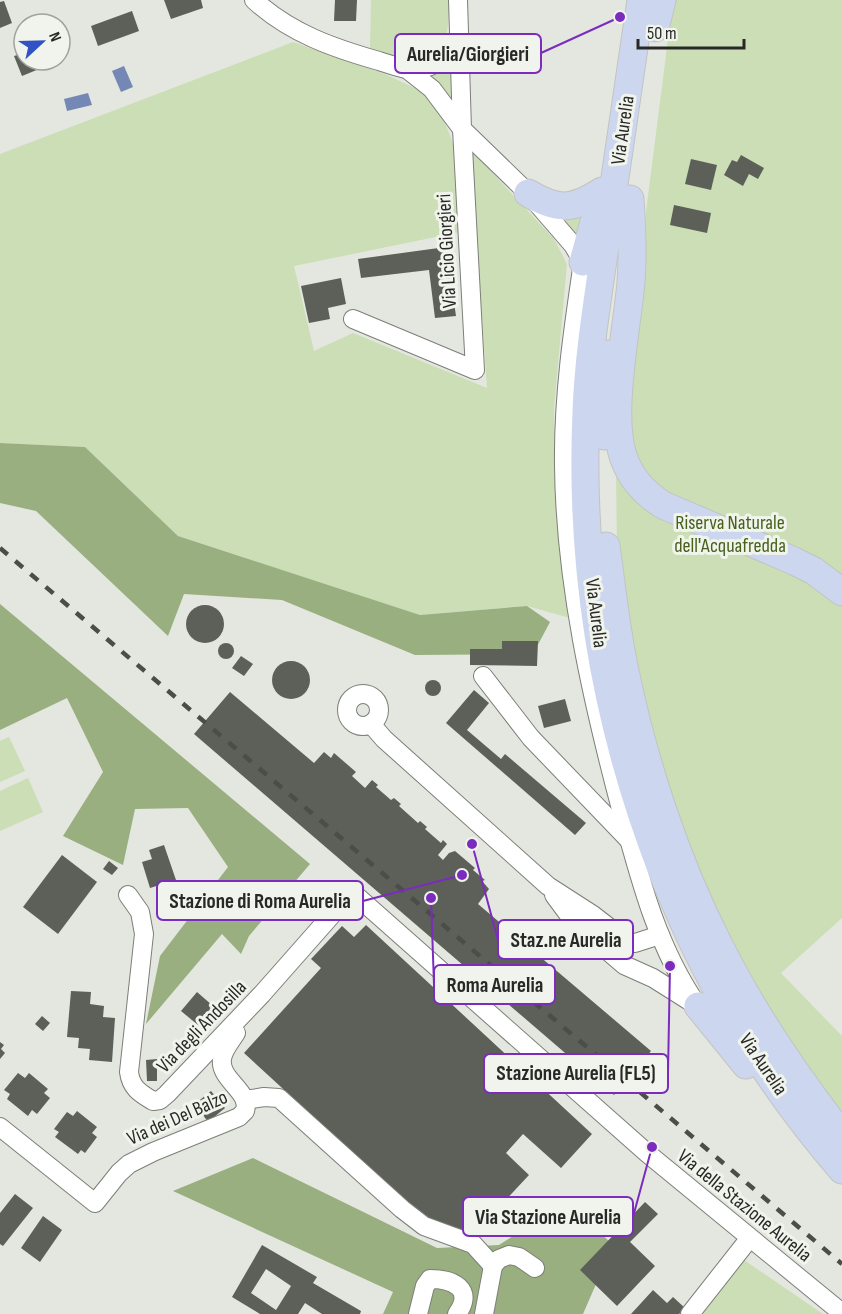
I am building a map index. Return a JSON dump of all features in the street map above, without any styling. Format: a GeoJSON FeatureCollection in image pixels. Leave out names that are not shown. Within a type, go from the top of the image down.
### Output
{"type":"FeatureCollection","features":[{"type":"Feature","properties":{"kind":"highway"},"geometry":{"type":"LineString","coordinates":[[583,262],[602,191],[628,27],[635,0]]}},
{"type":"Feature","properties":{"kind":"highway","name":"Via Aurelia"},"geometry":{"type":"LineString","coordinates":[[641,0],[595,314],[587,391],[585,426],[587,519],[596,625],[622,749],[677,909],[707,971],[767,1070],[832,1141]]}},
{"type":"Feature","properties":{"kind":"highway","name":"Via Aurelia"},"geometry":{"type":"LineString","coordinates":[[660,0],[616,289],[608,364],[603,452],[606,545],[616,624],[630,693],[661,802],[680,854],[714,936],[832,1141],[842,1170]]}},
{"type":"Feature","properties":{"kind":"highway"},"geometry":{"type":"LineString","coordinates":[[528,193],[552,205],[566,207],[581,204],[602,191]]}},
{"type":"Feature","properties":{"kind":"highway"},"geometry":{"type":"LineString","coordinates":[[630,200],[632,271],[620,382],[619,416],[620,442],[627,467],[645,491],[663,505],[794,561],[814,571],[842,592]]}},
{"type":"Feature","properties":{"kind":"highway"},"geometry":{"type":"LineString","coordinates":[[698,1006],[773,1098],[832,1141]]}},
{"type":"Feature","properties":{"kind":"street"},"geometry":{"type":"LineString","coordinates":[[254,0],[282,23],[308,37],[408,70],[432,89],[462,129],[528,193],[573,246],[583,262]]}},
{"type":"Feature","properties":{"kind":"street","name":"Via Licio Giorgieri"},"geometry":{"type":"LineString","coordinates":[[353,319],[475,370],[462,129],[458,0]]}},
{"type":"Feature","properties":{"kind":"street"},"geometry":{"type":"LineString","coordinates":[[408,70],[425,68],[440,61],[450,54],[460,41]]}},
{"type":"Feature","properties":{"kind":"street","name":"Via Aurelia"},"geometry":{"type":"LineString","coordinates":[[583,262],[570,352],[564,465],[566,527],[575,601],[596,707],[630,842],[660,935],[676,972],[698,1006]]}},
{"type":"Feature","properties":{"kind":"street"},"geometry":{"type":"LineString","coordinates":[[483,676],[531,738],[630,842]]}},
{"type":"Feature","properties":{"kind":"street"},"geometry":{"type":"LineString","coordinates":[[371,724],[384,739],[548,886],[593,915],[629,943],[660,935]]}},
{"type":"Feature","properties":{"kind":"street"},"geometry":{"type":"LineString","coordinates":[[548,886],[574,922],[624,965],[653,978],[698,1006]]}},
{"type":"Feature","properties":{"kind":"street","name":"Via degli Andosilla"},"geometry":{"type":"LineString","coordinates":[[129,895],[142,917],[144,934],[129,1066],[131,1082],[140,1093],[153,1101],[160,1100],[167,1094],[262,994],[352,892]]}},
{"type":"Feature","properties":{"kind":"street","name":"Via della Stazione Aurelia"},"geometry":{"type":"LineString","coordinates":[[352,892],[647,1153],[842,1313]]}},
{"type":"Feature","properties":{"kind":"street","name":"Via dei Del Balzo"},"geometry":{"type":"LineString","coordinates":[[0,1127],[95,1203],[129,1164],[239,1117],[245,1111],[245,1100],[224,1072],[221,1062],[225,1050],[262,994]]}},
{"type":"Feature","properties":{"kind":"street"},"geometry":{"type":"LineString","coordinates":[[245,1100],[264,1097],[279,1098],[409,1215],[424,1226],[472,1244],[493,1266]]}},
{"type":"Feature","properties":{"kind":"street"},"geometry":{"type":"LineString","coordinates":[[690,1314],[749,1239]]}},
{"type":"Feature","properties":{"kind":"street"},"geometry":{"type":"LineString","coordinates":[[484,1314],[493,1266],[499,1259],[509,1256],[519,1257],[535,1268]]}},
{"type":"Feature","properties":{"kind":"street"},"geometry":{"type":"LineString","coordinates":[[418,1314],[425,1286],[430,1279],[444,1279],[454,1282],[460,1288],[463,1299],[462,1307],[457,1314]]}},
{"type":"Feature","properties":{"kind":"green space"},"geometry":{"type":"Polygon","coordinates":[[[371,0],[449,0],[447,31],[440,49],[424,59],[407,60],[370,48],[371,0]]]}},
{"type":"Feature","properties":{"kind":"green space","name":"Riserva Naturale dell'Acquafredda"},"geometry":{"type":"Polygon","coordinates":[[[673,0],[842,0],[842,918],[781,973],[842,1036],[842,1118],[765,1003],[711,904],[670,795],[634,661],[617,551],[616,469],[673,0]]]}},
{"type":"Feature","properties":{"kind":"green space"},"geometry":{"type":"Polygon","coordinates":[[[293,42],[385,74],[423,92],[441,112],[453,144],[460,232],[294,266],[314,351],[353,333],[487,388],[470,149],[554,239],[567,264],[554,408],[555,484],[570,618],[527,606],[420,615],[178,536],[85,447],[0,443],[0,154],[293,42]]]}},
{"type":"Feature","properties":{"kind":"green space"},"geometry":{"type":"Polygon","coordinates":[[[453,59],[453,105],[429,79],[429,75],[453,59]]]}},
{"type":"Feature","properties":{"kind":"green space"},"geometry":{"type":"Polygon","coordinates":[[[589,210],[582,249],[555,215],[589,210]]]}},
{"type":"Feature","properties":{"kind":"green space"},"geometry":{"type":"Polygon","coordinates":[[[0,443],[85,447],[178,536],[420,615],[527,606],[550,622],[533,654],[415,655],[282,600],[184,594],[168,636],[36,511],[0,503],[0,443]]]}},
{"type":"Feature","properties":{"kind":"green space"},"geometry":{"type":"Polygon","coordinates":[[[0,604],[310,864],[249,936],[241,954],[222,934],[146,1024],[160,956],[228,867],[188,808],[135,809],[123,865],[63,836],[103,772],[67,698],[0,730],[0,604]]]}},
{"type":"Feature","properties":{"kind":"green space"},"geometry":{"type":"Polygon","coordinates":[[[9,737],[25,771],[0,782],[0,741],[9,737]]]}},
{"type":"Feature","properties":{"kind":"green space"},"geometry":{"type":"Polygon","coordinates":[[[28,778],[43,812],[0,831],[0,791],[28,778]]]}},
{"type":"Feature","properties":{"kind":"green space"},"geometry":{"type":"Polygon","coordinates":[[[253,1158],[437,1248],[499,1245],[567,1201],[613,1245],[583,1314],[383,1314],[393,1292],[173,1191],[253,1158]]]}},
{"type":"Feature","properties":{"kind":"green space"},"geometry":{"type":"Polygon","coordinates":[[[741,1258],[823,1314],[698,1314],[741,1258]]]}},
{"type":"Feature","properties":{"kind":"water"},"geometry":{"type":"Polygon","coordinates":[[[124,66],[133,87],[121,92],[112,71],[124,66]]]}},
{"type":"Feature","properties":{"kind":"water"},"geometry":{"type":"Polygon","coordinates":[[[88,93],[92,105],[67,111],[64,99],[88,93]]]}},
{"type":"Feature","properties":{"kind":"building"},"geometry":{"type":"Polygon","coordinates":[[[164,0],[201,0],[203,8],[171,19],[164,0]]]}},
{"type":"Feature","properties":{"kind":"building"},"geometry":{"type":"Polygon","coordinates":[[[335,0],[357,0],[356,21],[334,21],[335,0]]]}},
{"type":"Feature","properties":{"kind":"building"},"geometry":{"type":"Polygon","coordinates":[[[4,1],[12,23],[0,28],[0,2],[4,1]]]}},
{"type":"Feature","properties":{"kind":"building"},"geometry":{"type":"Polygon","coordinates":[[[132,11],[139,31],[98,46],[91,26],[132,11]]]}},
{"type":"Feature","properties":{"kind":"building"},"geometry":{"type":"Polygon","coordinates":[[[20,72],[32,72],[22,76],[20,72]]]}},
{"type":"Feature","properties":{"kind":"building"},"geometry":{"type":"Polygon","coordinates":[[[741,155],[764,168],[758,179],[749,174],[743,186],[724,175],[732,160],[737,162],[741,155]]]}},
{"type":"Feature","properties":{"kind":"building"},"geometry":{"type":"Polygon","coordinates":[[[691,159],[717,165],[711,190],[685,184],[691,159]]]}},
{"type":"Feature","properties":{"kind":"building"},"geometry":{"type":"Polygon","coordinates":[[[674,205],[711,213],[707,233],[670,225],[674,205]]]}},
{"type":"Feature","properties":{"kind":"building"},"geometry":{"type":"Polygon","coordinates":[[[446,247],[456,316],[435,318],[429,270],[361,278],[358,259],[446,247]]]}},
{"type":"Feature","properties":{"kind":"building"},"geometry":{"type":"Polygon","coordinates":[[[341,278],[346,304],[328,308],[330,319],[309,323],[301,286],[341,278]]]}},
{"type":"Feature","properties":{"kind":"building"},"geometry":{"type":"Polygon","coordinates":[[[205,605],[218,611],[224,624],[218,637],[205,643],[192,637],[186,624],[192,611],[205,605]]]}},
{"type":"Feature","properties":{"kind":"building"},"geometry":{"type":"Polygon","coordinates":[[[502,641],[538,641],[537,666],[470,665],[470,649],[502,649],[502,641]]]}},
{"type":"Feature","properties":{"kind":"building"},"geometry":{"type":"Polygon","coordinates":[[[223,643],[229,643],[234,651],[232,657],[223,659],[218,654],[218,648],[223,643]]]}},
{"type":"Feature","properties":{"kind":"building"},"geometry":{"type":"Polygon","coordinates":[[[241,656],[253,664],[244,676],[232,668],[241,656]]]}},
{"type":"Feature","properties":{"kind":"building"},"geometry":{"type":"Polygon","coordinates":[[[291,661],[305,666],[310,680],[305,694],[291,699],[277,694],[272,680],[277,666],[291,661]]]}},
{"type":"Feature","properties":{"kind":"building"},"geometry":{"type":"Polygon","coordinates":[[[433,680],[439,682],[441,688],[439,694],[433,696],[427,694],[425,688],[427,682],[433,680]]]}},
{"type":"Feature","properties":{"kind":"building"},"geometry":{"type":"Polygon","coordinates":[[[474,690],[489,703],[467,730],[501,759],[505,754],[586,823],[575,835],[446,723],[474,690]]]}},
{"type":"Feature","properties":{"kind":"building"},"geometry":{"type":"Polygon","coordinates":[[[230,692],[314,763],[324,752],[331,758],[334,753],[356,772],[352,776],[365,788],[372,780],[378,785],[376,787],[391,800],[394,798],[401,804],[399,806],[418,823],[420,821],[427,827],[425,829],[441,843],[443,840],[447,844],[438,855],[443,860],[449,853],[455,851],[485,880],[482,881],[489,889],[478,904],[651,1051],[614,1095],[194,734],[230,692]]]}},
{"type":"Feature","properties":{"kind":"building"},"geometry":{"type":"Polygon","coordinates":[[[565,699],[571,721],[544,728],[538,706],[565,699]]]}},
{"type":"Feature","properties":{"kind":"building"},"geometry":{"type":"Polygon","coordinates":[[[164,845],[176,880],[150,888],[142,862],[152,859],[149,850],[164,845]]]}},
{"type":"Feature","properties":{"kind":"building"},"geometry":{"type":"Polygon","coordinates":[[[62,855],[97,882],[58,934],[23,907],[62,855]]]}},
{"type":"Feature","properties":{"kind":"building"},"geometry":{"type":"Polygon","coordinates":[[[109,861],[118,868],[112,875],[103,869],[109,861]]]}},
{"type":"Feature","properties":{"kind":"building"},"geometry":{"type":"Polygon","coordinates":[[[366,925],[592,1134],[561,1168],[523,1134],[506,1153],[529,1175],[475,1233],[425,1219],[244,1053],[321,968],[311,959],[342,926],[354,937],[366,925]]]}},
{"type":"Feature","properties":{"kind":"building"},"geometry":{"type":"Polygon","coordinates":[[[71,991],[91,992],[90,1004],[104,1006],[103,1017],[115,1018],[112,1062],[89,1060],[90,1049],[78,1048],[79,1038],[67,1037],[71,991]]]}},
{"type":"Feature","properties":{"kind":"building"},"geometry":{"type":"Polygon","coordinates":[[[197,992],[220,1012],[204,1030],[181,1011],[197,992]]]}},
{"type":"Feature","properties":{"kind":"building"},"geometry":{"type":"Polygon","coordinates":[[[42,1016],[50,1023],[43,1031],[35,1024],[42,1016]]]}},
{"type":"Feature","properties":{"kind":"building"},"geometry":{"type":"Polygon","coordinates":[[[0,1042],[4,1045],[1,1049],[5,1053],[0,1059],[0,1042]]]}},
{"type":"Feature","properties":{"kind":"building"},"geometry":{"type":"Polygon","coordinates":[[[157,1059],[157,1081],[147,1081],[146,1060],[157,1059]]]}},
{"type":"Feature","properties":{"kind":"building"},"geometry":{"type":"Polygon","coordinates":[[[18,1073],[25,1078],[29,1073],[48,1089],[44,1093],[50,1098],[37,1114],[32,1110],[28,1116],[7,1099],[10,1094],[4,1090],[18,1073]]]}},
{"type":"Feature","properties":{"kind":"building"},"geometry":{"type":"Polygon","coordinates":[[[211,1091],[225,1108],[208,1122],[195,1104],[211,1091]]]}},
{"type":"Feature","properties":{"kind":"building"},"geometry":{"type":"Polygon","coordinates":[[[77,1111],[97,1127],[92,1133],[97,1137],[85,1153],[81,1150],[78,1154],[55,1137],[59,1132],[54,1129],[67,1112],[73,1116],[77,1111]]]}},
{"type":"Feature","properties":{"kind":"building"},"geometry":{"type":"Polygon","coordinates":[[[15,1194],[33,1208],[3,1246],[0,1244],[0,1213],[15,1194]]]}},
{"type":"Feature","properties":{"kind":"building"},"geometry":{"type":"Polygon","coordinates":[[[645,1202],[658,1214],[630,1242],[655,1266],[617,1306],[580,1270],[645,1202]]]}},
{"type":"Feature","properties":{"kind":"building"},"geometry":{"type":"Polygon","coordinates":[[[43,1216],[62,1230],[40,1262],[21,1248],[43,1216]]]}},
{"type":"Feature","properties":{"kind":"building"},"geometry":{"type":"Polygon","coordinates":[[[262,1245],[317,1277],[313,1283],[361,1311],[360,1314],[322,1314],[305,1303],[298,1314],[260,1314],[232,1297],[262,1245]],[[266,1269],[251,1293],[276,1310],[291,1286],[266,1269]]]}},
{"type":"Feature","properties":{"kind":"building"},"geometry":{"type":"Polygon","coordinates":[[[653,1290],[667,1303],[673,1297],[685,1308],[679,1314],[631,1314],[653,1290]]]}},
{"type":"Feature","properties":{"kind":"railway"},"geometry":{"type":"LineString","coordinates":[[0,548],[842,1264]]}},
{"type":"Feature","properties":{"kind":"place","name":"Aurelia/Giorgieri"},"geometry":{"type":"Point","coordinates":[620,17]}},
{"type":"Feature","properties":{"kind":"place","name":"Staz.ne Aurelia"},"geometry":{"type":"Point","coordinates":[472,844]}},
{"type":"Feature","properties":{"kind":"place","name":"Stazione di Roma Aurelia"},"geometry":{"type":"Point","coordinates":[462,875]}},
{"type":"Feature","properties":{"kind":"place","name":"Roma Aurelia"},"geometry":{"type":"Point","coordinates":[431,898]}},
{"type":"Feature","properties":{"kind":"place","name":"Stazione Aurelia (FL5)"},"geometry":{"type":"Point","coordinates":[670,966]}},
{"type":"Feature","properties":{"kind":"place","name":"Via Stazione Aurelia"},"geometry":{"type":"Point","coordinates":[652,1147]}}]}
